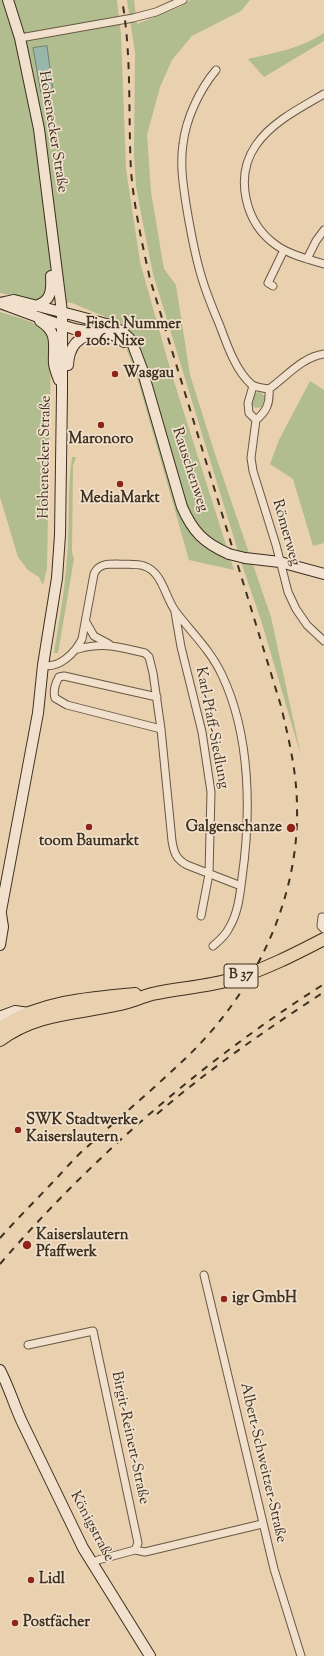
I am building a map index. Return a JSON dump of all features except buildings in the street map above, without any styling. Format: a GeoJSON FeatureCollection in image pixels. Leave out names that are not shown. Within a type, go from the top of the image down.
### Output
{"type":"FeatureCollection","features":[{"type":"Feature","properties":{"kind":"main road","name":"Hohenecker Straße"},"geometry":{"type":"LineString","coordinates":[[0,945],[3,927],[0,915],[38,713],[43,665],[57,578],[60,548],[62,392],[62,312],[39,129],[20,38],[8,0]]}},
{"type":"Feature","properties":{"kind":"main road"},"geometry":{"type":"LineString","coordinates":[[33,310],[46,301],[51,293],[50,264],[54,249]]}},
{"type":"Feature","properties":{"kind":"main road"},"geometry":{"type":"LineString","coordinates":[[0,303],[14,300],[33,310],[49,328],[54,337],[54,366],[62,392]]}},
{"type":"Feature","properties":{"kind":"main road","name":"Rauschenweg"},"geometry":{"type":"LineString","coordinates":[[33,310],[62,312],[110,326],[121,331],[129,338],[142,369],[182,507],[195,532],[203,540],[229,554],[245,558],[280,562],[324,574]]}},
{"type":"Feature","properties":{"kind":"main road","name":"Rauschenweg"},"geometry":{"type":"LineString","coordinates":[[33,310],[73,329],[102,332],[116,336],[123,340],[136,353]]}},
{"type":"Feature","properties":{"kind":"main road"},"geometry":{"type":"LineString","coordinates":[[62,392],[67,377],[68,353],[74,344],[88,334],[102,332]]}},
{"type":"Feature","properties":{"kind":"main road","name":"B 37"},"geometry":{"type":"LineString","coordinates":[[0,1028],[29,1013],[67,1002],[117,996],[152,994],[197,987],[233,979],[285,958],[324,939]]}},
{"type":"Feature","properties":{"kind":"main road","name":"B 37"},"geometry":{"type":"LineString","coordinates":[[0,1040],[20,1027],[51,1016],[121,1004],[152,994]]}},
{"type":"Feature","properties":{"kind":"main road"},"geometry":{"type":"LineString","coordinates":[[0,1016],[15,1011],[29,1013]]}},
{"type":"Feature","properties":{"kind":"main road","name":"Königstraße"},"geometry":{"type":"LineString","coordinates":[[0,1370],[10,1389],[15,1408]]}},
{"type":"Feature","properties":{"kind":"main road","name":"Königstraße"},"geometry":{"type":"LineString","coordinates":[[0,1384],[15,1408],[67,1516],[92,1563],[150,1656]]}},
{"type":"Feature","properties":{"kind":"street"},"geometry":{"type":"LineString","coordinates":[[20,38],[133,18],[156,12],[183,0]]}},
{"type":"Feature","properties":{"kind":"street"},"geometry":{"type":"LineString","coordinates":[[216,70],[197,100],[188,122],[182,143],[184,188],[191,233],[200,273],[209,300],[226,343],[246,379],[253,386],[269,389],[300,364],[324,354]]}},
{"type":"Feature","properties":{"kind":"street"},"geometry":{"type":"LineString","coordinates":[[324,94],[284,118],[266,133],[249,157],[245,172],[244,187],[251,216],[261,232],[275,245],[284,250],[324,264]]}},
{"type":"Feature","properties":{"kind":"street"},"geometry":{"type":"LineString","coordinates":[[307,259],[316,241],[324,230]]}},
{"type":"Feature","properties":{"kind":"street"},"geometry":{"type":"LineString","coordinates":[[273,286],[268,283],[284,250]]}},
{"type":"Feature","properties":{"kind":"street"},"geometry":{"type":"LineString","coordinates":[[253,386],[248,403],[249,413],[256,420],[264,414],[270,398],[269,389]]}},
{"type":"Feature","properties":{"kind":"street","name":"Römerweg"},"geometry":{"type":"LineString","coordinates":[[256,420],[251,458],[253,471],[288,592],[296,609],[307,625],[324,641]]}},
{"type":"Feature","properties":{"kind":"street","name":"Karl-Pfaff-Siedlung"},"geometry":{"type":"LineString","coordinates":[[78,649],[86,622],[96,569],[107,564],[143,565],[150,569],[160,580],[175,612],[181,647],[202,732],[211,792],[209,874],[201,916]]}},
{"type":"Feature","properties":{"kind":"street","name":"Karl-Pfaff-Siedlung"},"geometry":{"type":"LineString","coordinates":[[175,612],[199,638],[214,660],[229,692],[238,720],[245,762],[247,805],[246,842],[241,886],[234,918],[229,929],[213,946]]}},
{"type":"Feature","properties":{"kind":"street"},"geometry":{"type":"LineString","coordinates":[[86,622],[94,636],[108,644],[145,653],[149,657],[157,697],[172,840],[175,855],[181,861],[209,874],[241,886]]}},
{"type":"Feature","properties":{"kind":"street"},"geometry":{"type":"LineString","coordinates":[[43,665],[50,667],[58,664],[78,649],[93,645],[108,644]]}},
{"type":"Feature","properties":{"kind":"street"},"geometry":{"type":"LineString","coordinates":[[157,697],[64,676],[59,677],[54,693],[55,698],[67,705],[161,729]]}},
{"type":"Feature","properties":{"kind":"street"},"geometry":{"type":"LineString","coordinates":[[323,915],[320,926],[324,929]]}},
{"type":"Feature","properties":{"kind":"street","name":"Albert-Schweitzer-Straße"},"geometry":{"type":"LineString","coordinates":[[204,1275],[262,1524],[279,1589],[301,1656]]}},
{"type":"Feature","properties":{"kind":"street","name":"Birgit-Reinert-Straße"},"geometry":{"type":"LineString","coordinates":[[28,1345],[93,1331],[138,1543],[135,1550]]}},
{"type":"Feature","properties":{"kind":"street"},"geometry":{"type":"LineString","coordinates":[[92,1563],[135,1550],[145,1552],[262,1524]]}},
{"type":"Feature","properties":{"kind":"green space"},"geometry":{"type":"Polygon","coordinates":[[[0,0],[117,0],[121,34],[126,169],[140,262],[171,372],[234,570],[189,560],[135,370],[127,351],[125,325],[72,303],[37,300],[0,293],[0,0]]]}},
{"type":"Feature","properties":{"kind":"green space"},"geometry":{"type":"Polygon","coordinates":[[[127,0],[134,0],[137,24],[180,7],[190,0],[250,0],[241,11],[192,36],[172,60],[160,87],[147,135],[151,192],[164,269],[176,285],[190,375],[215,454],[271,617],[301,756],[261,620],[244,571],[153,274],[136,186],[134,155],[135,53],[127,0]]]}},
{"type":"Feature","properties":{"kind":"green space"},"geometry":{"type":"Polygon","coordinates":[[[324,33],[324,41],[264,77],[248,59],[278,52],[306,43],[324,33]]]}},
{"type":"Feature","properties":{"kind":"green space"},"geometry":{"type":"Polygon","coordinates":[[[0,312],[38,325],[43,328],[50,339],[47,568],[43,585],[39,577],[28,570],[18,557],[0,497],[0,312]]]}},
{"type":"Feature","properties":{"kind":"green space"},"geometry":{"type":"Polygon","coordinates":[[[310,381],[324,390],[324,543],[313,546],[293,479],[270,464],[279,440],[310,381]]]}},
{"type":"Feature","properties":{"kind":"green space"},"geometry":{"type":"Polygon","coordinates":[[[259,392],[265,396],[262,407],[255,408],[251,404],[253,394],[259,392]]]}},
{"type":"Feature","properties":{"kind":"green space"},"geometry":{"type":"Polygon","coordinates":[[[72,457],[76,457],[73,466],[72,552],[74,559],[58,653],[54,653],[66,570],[72,457]]]}},
{"type":"Feature","properties":{"kind":"shaded area"},"geometry":{"type":"Polygon","coordinates":[[[47,46],[53,91],[41,93],[33,48],[47,46]]]}},
{"type":"Feature","properties":{"kind":"railway"},"geometry":{"type":"LineString","coordinates":[[0,1238],[78,1156],[190,1054],[213,1029],[234,1002],[253,972],[269,942],[281,909],[290,876],[296,842],[296,782],[290,744],[281,706],[150,279],[141,238],[131,171],[127,42],[122,0]]}},
{"type":"Feature","properties":{"kind":"railway"},"geometry":{"type":"LineString","coordinates":[[0,1264],[73,1185],[152,1112],[236,1045],[324,984]]}},
{"type":"Feature","properties":{"kind":"railway"},"geometry":{"type":"LineString","coordinates":[[157,1114],[238,1050],[324,992]]}},
{"type":"Feature","properties":{"kind":"place","name":"Fisch Nummer 106: Nixe"},"geometry":{"type":"Point","coordinates":[78,334]}},
{"type":"Feature","properties":{"kind":"place","name":"Wasgau"},"geometry":{"type":"Point","coordinates":[115,374]}},
{"type":"Feature","properties":{"kind":"place","name":"Maronoro"},"geometry":{"type":"Point","coordinates":[101,425]}},
{"type":"Feature","properties":{"kind":"place","name":"MediaMarkt"},"geometry":{"type":"Point","coordinates":[120,484]}},
{"type":"Feature","properties":{"kind":"place","name":"toom Baumarkt"},"geometry":{"type":"Point","coordinates":[89,827]}},
{"type":"Feature","properties":{"kind":"place","name":"Galgenschanze"},"geometry":{"type":"Point","coordinates":[291,828]}},
{"type":"Feature","properties":{"kind":"place","name":"SWK Stadtwerke Kaiserslautern"},"geometry":{"type":"Point","coordinates":[18,1130]}},
{"type":"Feature","properties":{"kind":"place","name":"Kaiserslautern Pfaffwerk"},"geometry":{"type":"Point","coordinates":[27,1245]}},
{"type":"Feature","properties":{"kind":"place","name":"igr GmbH"},"geometry":{"type":"Point","coordinates":[224,1299]}},
{"type":"Feature","properties":{"kind":"place","name":"Lidl"},"geometry":{"type":"Point","coordinates":[31,1580]}},
{"type":"Feature","properties":{"kind":"place","name":"Postfächer"},"geometry":{"type":"Point","coordinates":[15,1623]}}]}
